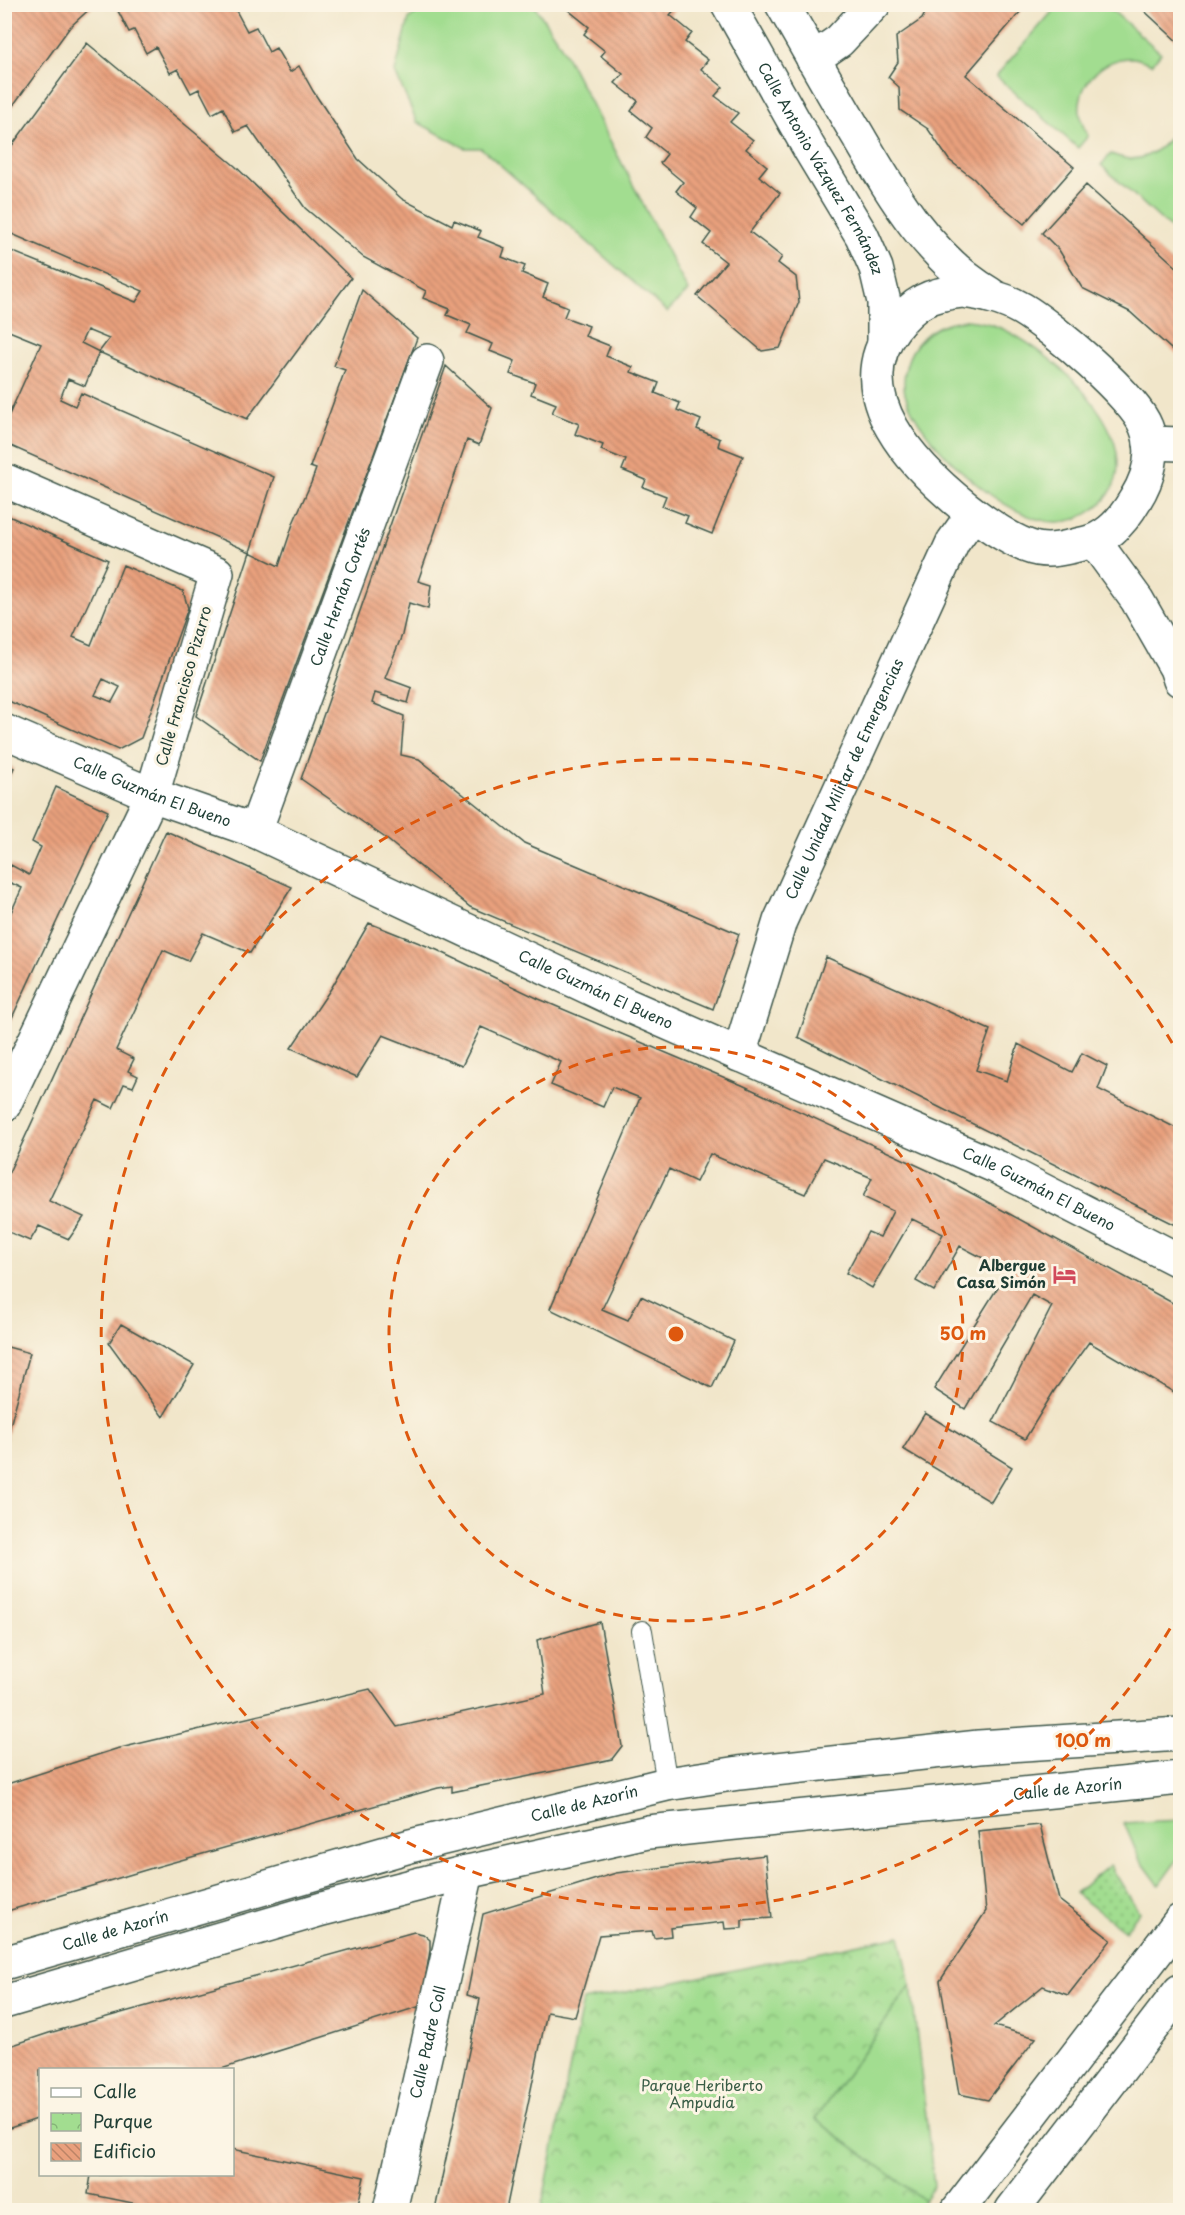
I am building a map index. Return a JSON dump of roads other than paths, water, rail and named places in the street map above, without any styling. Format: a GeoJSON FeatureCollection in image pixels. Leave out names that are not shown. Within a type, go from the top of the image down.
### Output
{"type":"FeatureCollection","features":[{"type":"Feature","properties":{"kind":"main road","name":"Calle Antonio Vázquez Fernández"},"geometry":{"type":"LineString","coordinates":[[728,4],[809,148],[862,236],[876,268],[884,302],[884,341],[877,379],[880,401],[892,431],[914,460],[945,491],[973,514],[1014,539],[1036,549],[1059,550],[1094,541]]}},
{"type":"Feature","properties":{"kind":"main road"},"geometry":{"type":"LineString","coordinates":[[782,4],[884,179],[926,239],[949,265],[970,283],[1022,309],[1051,328],[1113,385],[1146,426],[1165,444],[1150,466],[1144,486],[1128,512],[1115,526],[1094,541],[1137,600],[1176,668],[1180,680]]}},
{"type":"Feature","properties":{"kind":"main road"},"geometry":{"type":"LineString","coordinates":[[813,59],[838,41],[874,4]]}},
{"type":"Feature","properties":{"kind":"main road"},"geometry":{"type":"LineString","coordinates":[[884,341],[908,310],[923,300],[940,293],[962,291],[992,295]]}},
{"type":"Feature","properties":{"kind":"main road","name":"Calle Hernán Cortés"},"geometry":{"type":"LineString","coordinates":[[255,831],[426,362]]}},
{"type":"Feature","properties":{"kind":"main road","name":"Calle Francisco Pizarro"},"geometry":{"type":"LineString","coordinates":[[4,480],[217,573],[152,795],[4,1105]]}},
{"type":"Feature","properties":{"kind":"main road","name":"Calle Unidad Militar de Emergencias"},"geometry":{"type":"LineString","coordinates":[[739,1054],[780,921],[953,542],[973,514]]}},
{"type":"Feature","properties":{"kind":"main road","name":"Calle Guzmán El Bueno"},"geometry":{"type":"LineString","coordinates":[[4,731],[152,795],[255,831],[622,1003],[997,1167],[1180,1261]]}},
{"type":"Feature","properties":{"kind":"main road","name":"Calle de Azorín"},"geometry":{"type":"LineString","coordinates":[[4,1963],[410,1846],[667,1784],[751,1772],[979,1747],[1180,1734]]}},
{"type":"Feature","properties":{"kind":"main road","name":"Calle de Azorín"},"geometry":{"type":"LineString","coordinates":[[4,2002],[322,1909],[467,1872],[648,1832],[1180,1778]]}},
{"type":"Feature","properties":{"kind":"main road","name":"Calle Padre Coll"},"geometry":{"type":"LineString","coordinates":[[390,2211],[467,1872]]}},
{"type":"Feature","properties":{"kind":"main road"},"geometry":{"type":"LineString","coordinates":[[958,2211],[1180,1921]]}},
{"type":"Feature","properties":{"kind":"main road"},"geometry":{"type":"LineString","coordinates":[[1012,2211],[1180,1991]]}},
{"type":"Feature","properties":{"kind":"lane"},"geometry":{"type":"LineString","coordinates":[[642,1631],[667,1784]]}},
{"type":"Feature","properties":{"kind":"place","name":"Albergue Casa Simón"},"geometry":{"type":"Point","coordinates":[1064,1275]}},
{"type":"Feature","properties":{"kind":"park label","name":"Parque Heriberto Ampudia"},"geometry":{"type":"Point","coordinates":[702,2094]}}]}
